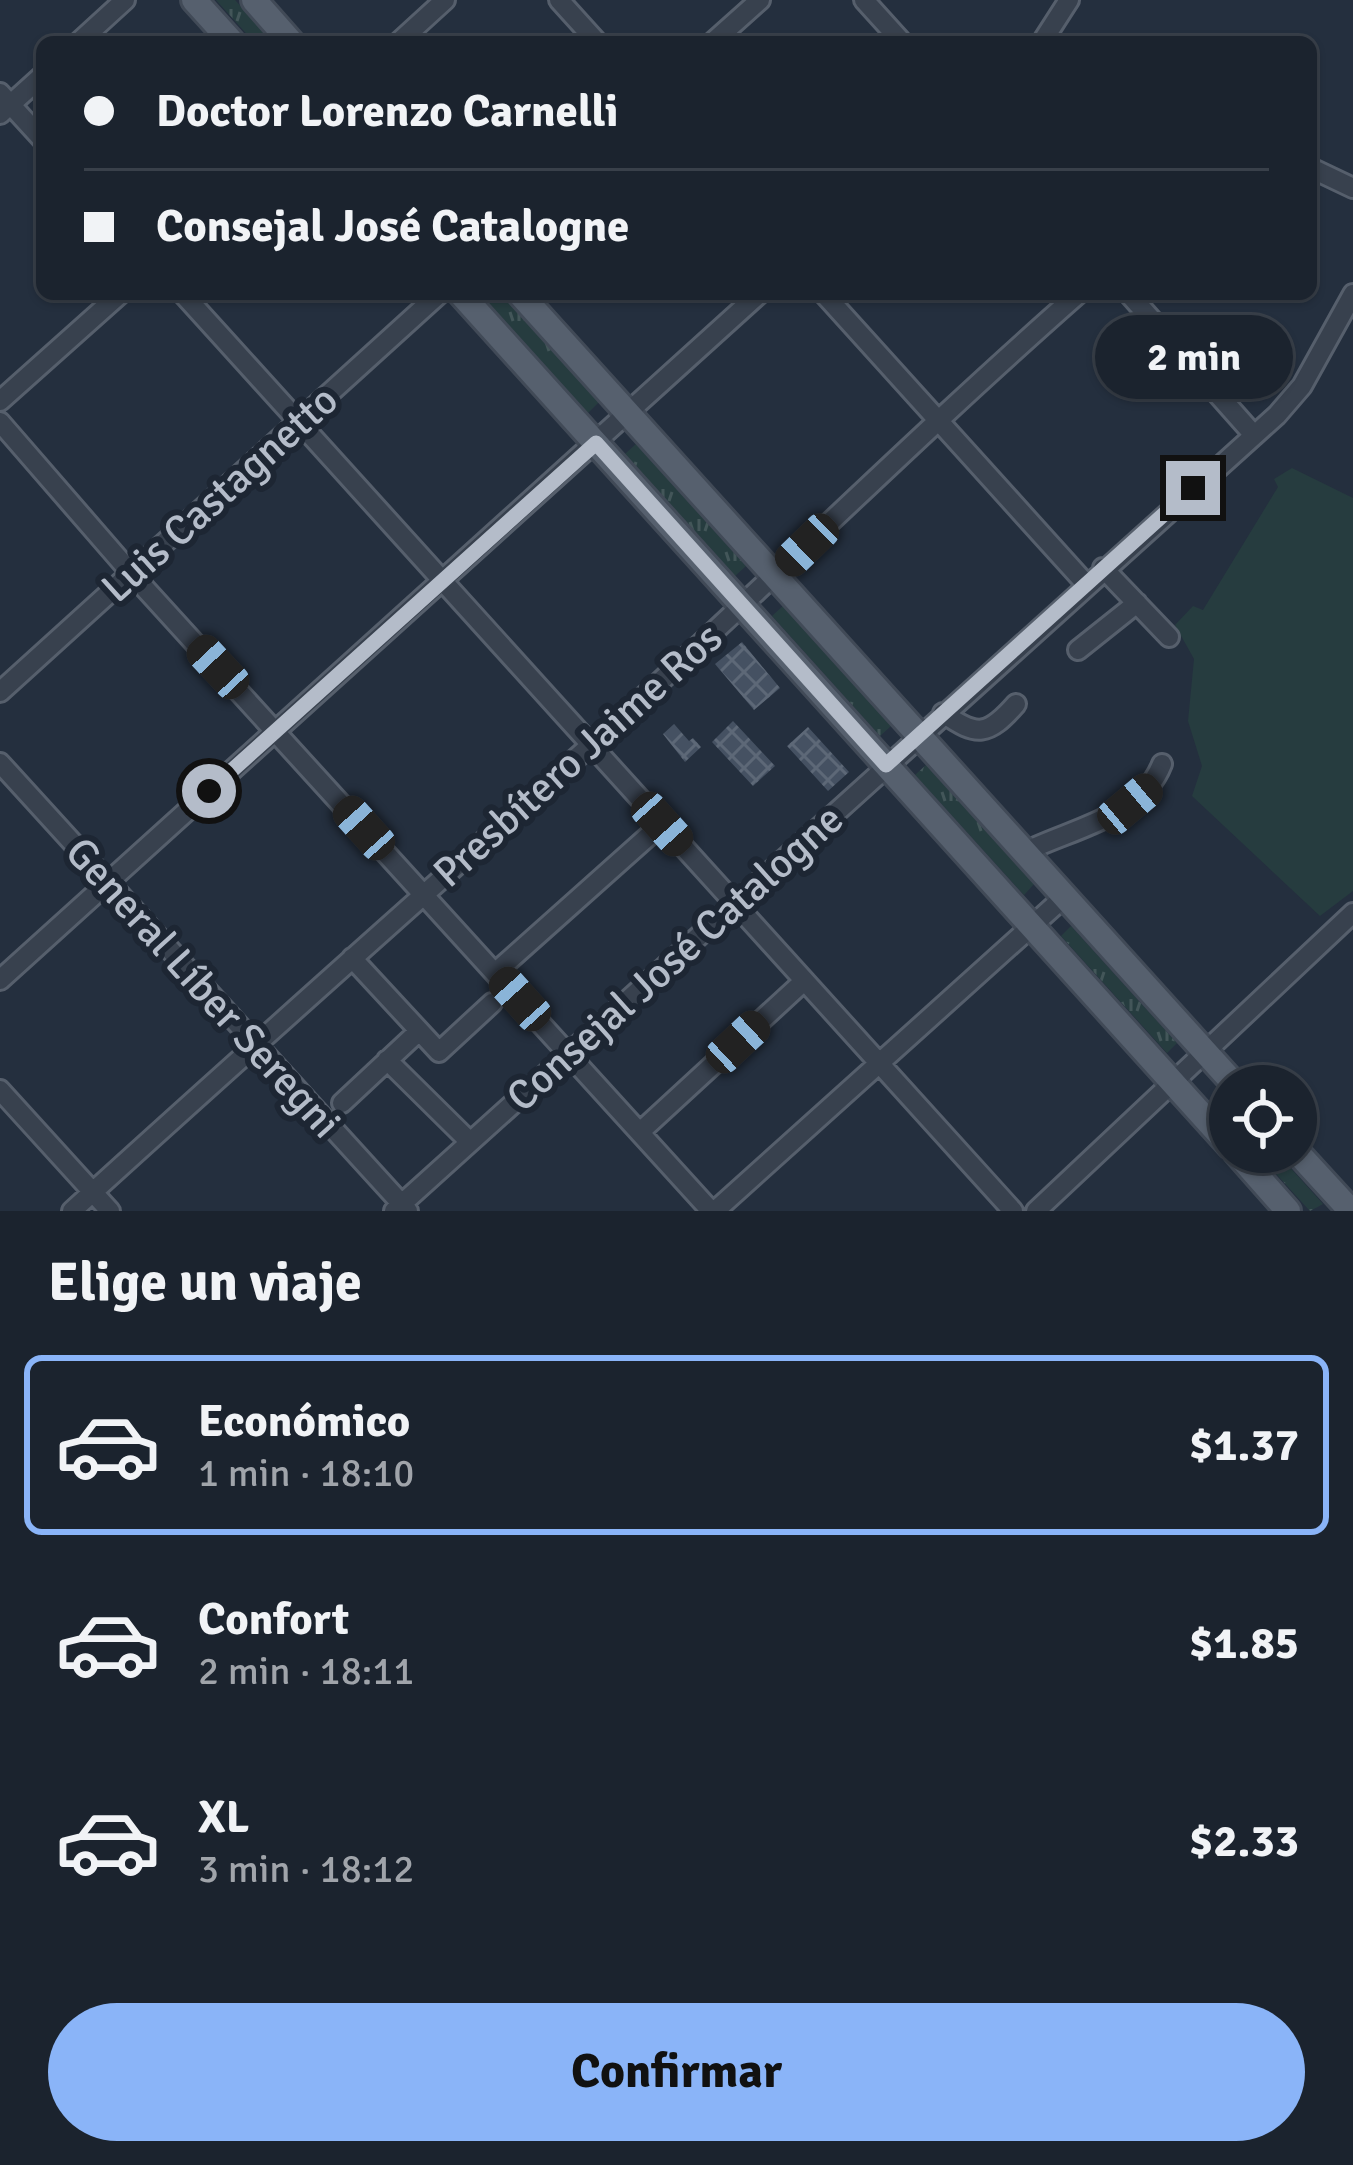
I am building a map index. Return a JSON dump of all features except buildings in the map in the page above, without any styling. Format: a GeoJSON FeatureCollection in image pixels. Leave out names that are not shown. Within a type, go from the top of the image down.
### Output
{"type":"FeatureCollection","features":[{"type":"Feature","properties":{"kind":"main road"},"geometry":{"type":"LineString","coordinates":[[194,0],[227,36]]}},
{"type":"Feature","properties":{"kind":"main road"},"geometry":{"type":"LineString","coordinates":[[254,0],[286,36]]}},
{"type":"Feature","properties":{"kind":"main road"},"geometry":{"type":"LineString","coordinates":[[466,300],[1209,1122]]}},
{"type":"Feature","properties":{"kind":"main road"},"geometry":{"type":"LineString","coordinates":[[525,300],[1217,1065]]}},
{"type":"Feature","properties":{"kind":"main road"},"geometry":{"type":"LineString","coordinates":[[1254,1173],[1288,1211]]}},
{"type":"Feature","properties":{"kind":"main road"},"geometry":{"type":"LineString","coordinates":[[1316,1173],[1351,1211]]}},
{"type":"Feature","properties":{"kind":"street"},"geometry":{"type":"LineString","coordinates":[[86,36],[125,0]]}},
{"type":"Feature","properties":{"kind":"street"},"geometry":{"type":"LineString","coordinates":[[406,36],[445,0]]}},
{"type":"Feature","properties":{"kind":"street"},"geometry":{"type":"LineString","coordinates":[[559,0],[592,36]]}},
{"type":"Feature","properties":{"kind":"street"},"geometry":{"type":"LineString","coordinates":[[720,36],[760,0]]}},
{"type":"Feature","properties":{"kind":"street"},"geometry":{"type":"LineString","coordinates":[[864,0],[897,36]]}},
{"type":"Feature","properties":{"kind":"street"},"geometry":{"type":"LineString","coordinates":[[1051,36],[1069,0]]}},
{"type":"Feature","properties":{"kind":"street"},"geometry":{"type":"LineString","coordinates":[[36,80],[4,104],[36,133]]}},
{"type":"Feature","properties":{"kind":"street"},"geometry":{"type":"LineString","coordinates":[[1317,171],[1348,186],[1353,162]]}},
{"type":"Feature","properties":{"kind":"street","name":"Consejal José Catalogne"},"geometry":{"type":"LineString","coordinates":[[401,1209],[469,1141],[918,734],[1277,415],[1302,386],[1353,294]]}},
{"type":"Feature","properties":{"kind":"street"},"geometry":{"type":"LineString","coordinates":[[0,401],[113,300]]}},
{"type":"Feature","properties":{"kind":"street"},"geometry":{"type":"LineString","coordinates":[[188,300],[1013,1211]]}},
{"type":"Feature","properties":{"kind":"street","name":"Luis Castagnetto"},"geometry":{"type":"LineString","coordinates":[[0,692],[432,300]]}},
{"type":"Feature","properties":{"kind":"street"},"geometry":{"type":"LineString","coordinates":[[0,980],[752,300]]}},
{"type":"Feature","properties":{"kind":"street"},"geometry":{"type":"LineString","coordinates":[[829,300],[1086,584]]}},
{"type":"Feature","properties":{"kind":"street","name":"Presbítero Jaime Ros"},"geometry":{"type":"LineString","coordinates":[[72,1211],[592,745],[775,577],[936,419],[1071,300]]}},
{"type":"Feature","properties":{"kind":"street"},"geometry":{"type":"LineString","coordinates":[[1135,300],[1253,434]]}},
{"type":"Feature","properties":{"kind":"street"},"geometry":{"type":"LineString","coordinates":[[0,422],[131,573],[713,1211],[1063,898]]}},
{"type":"Feature","properties":{"kind":"street"},"geometry":{"type":"LineString","coordinates":[[1103,568],[1169,637]]}},
{"type":"Feature","properties":{"kind":"street"},"geometry":{"type":"LineString","coordinates":[[1078,650],[1136,603]]}},
{"type":"Feature","properties":{"kind":"street"},"geometry":{"type":"LineString","coordinates":[[943,713],[964,728],[982,731],[998,724],[1016,704]]}},
{"type":"Feature","properties":{"kind":"street","name":"General Líber Seregni"},"geometry":{"type":"LineString","coordinates":[[0,763],[401,1209]]}},
{"type":"Feature","properties":{"kind":"street"},"geometry":{"type":"LineString","coordinates":[[1023,853],[1130,804],[1154,783],[1162,764]]}},
{"type":"Feature","properties":{"kind":"street"},"geometry":{"type":"LineString","coordinates":[[496,973],[662,824]]}},
{"type":"Feature","properties":{"kind":"street"},"geometry":{"type":"LineString","coordinates":[[1036,1211],[1353,913]]}},
{"type":"Feature","properties":{"kind":"street"},"geometry":{"type":"LineString","coordinates":[[352,958],[439,1052],[492,1003]]}},
{"type":"Feature","properties":{"kind":"street"},"geometry":{"type":"LineString","coordinates":[[640,1132],[803,982]]}},
{"type":"Feature","properties":{"kind":"street"},"geometry":{"type":"LineString","coordinates":[[342,1103],[418,1032]]}},
{"type":"Feature","properties":{"kind":"street"},"geometry":{"type":"LineString","coordinates":[[387,1060],[469,1141]]}},
{"type":"Feature","properties":{"kind":"street"},"geometry":{"type":"LineString","coordinates":[[0,1090],[110,1211]]}},
{"type":"Feature","properties":{"kind":"green space"},"geometry":{"type":"Polygon","coordinates":[[[216,0],[235,0],[268,36],[249,36],[216,0]]]}},
{"type":"Feature","properties":{"kind":"green space"},"geometry":{"type":"Polygon","coordinates":[[[485,300],[506,300],[599,402],[588,413],[485,300]]]}},
{"type":"Feature","properties":{"kind":"green space"},"geometry":{"type":"Polygon","coordinates":[[[636,444],[746,566],[735,576],[625,454],[636,444]]]}},
{"type":"Feature","properties":{"kind":"green space"},"geometry":{"type":"Polygon","coordinates":[[[1292,468],[1353,498],[1353,891],[1320,916],[1192,796],[1202,766],[1188,721],[1194,659],[1175,625],[1193,606],[1203,610],[1278,487],[1274,479],[1292,468]]]}},
{"type":"Feature","properties":{"kind":"green space"},"geometry":{"type":"Polygon","coordinates":[[[783,606],[891,726],[880,736],[772,616],[783,606]]]}},
{"type":"Feature","properties":{"kind":"green space"},"geometry":{"type":"Polygon","coordinates":[[[926,765],[1034,884],[1024,895],[915,775],[926,765]]]}},
{"type":"Feature","properties":{"kind":"green space"},"geometry":{"type":"Polygon","coordinates":[[[1071,926],[1177,1043],[1167,1053],[1061,936],[1071,926]]]}},
{"type":"Feature","properties":{"kind":"green space"},"geometry":{"type":"Polygon","coordinates":[[[1275,1173],[1295,1173],[1323,1204],[1310,1211],[1275,1173]]]}},
{"type":"Feature","properties":{"kind":"route"},"geometry":{"type":"LineString","coordinates":[[209,791],[596,443],[886,765],[1193,488]]}}]}
